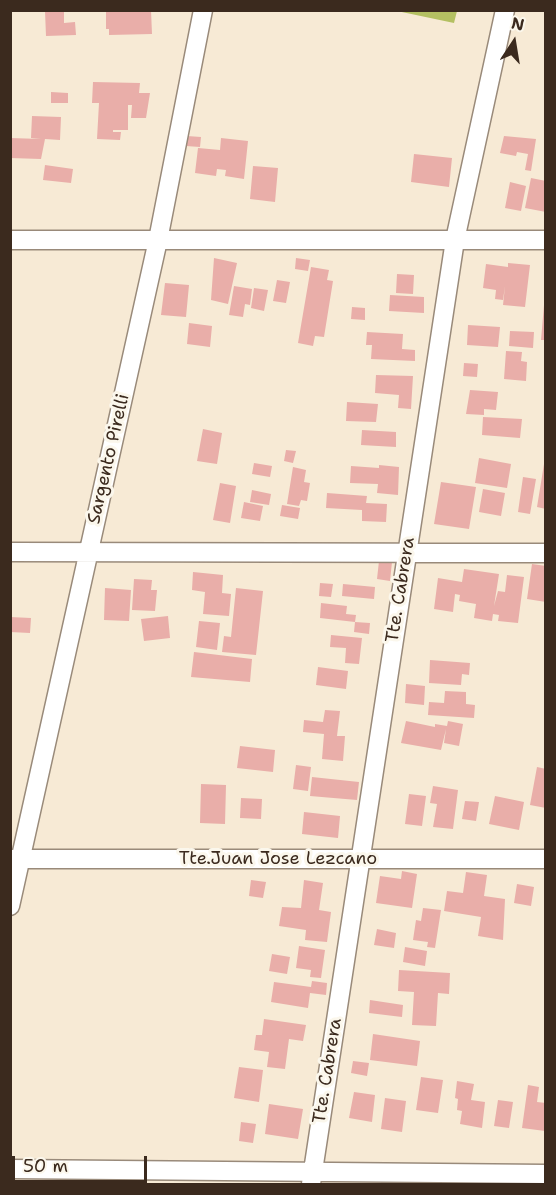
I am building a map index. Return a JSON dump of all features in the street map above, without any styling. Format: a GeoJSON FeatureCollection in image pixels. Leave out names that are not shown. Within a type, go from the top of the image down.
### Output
{"type":"FeatureCollection","features":[{"type":"Feature","properties":{"kind":"street","name":"Sargento Pirelli"},"geometry":{"type":"LineString","coordinates":[[10,906],[16,859],[158,240],[203,10]]}},
{"type":"Feature","properties":{"kind":"street","name":"Tte. Cabrera"},"geometry":{"type":"LineString","coordinates":[[311,1179],[455,240],[505,10]]}},
{"type":"Feature","properties":{"kind":"street"},"geometry":{"type":"LineString","coordinates":[[10,240],[546,240]]}},
{"type":"Feature","properties":{"kind":"street"},"geometry":{"type":"LineString","coordinates":[[10,552],[546,553]]}},
{"type":"Feature","properties":{"kind":"street","name":"Tte.Juan Jose Lezcano"},"geometry":{"type":"LineString","coordinates":[[16,859],[546,859]]}},
{"type":"Feature","properties":{"kind":"street"},"geometry":{"type":"LineString","coordinates":[[10,1169],[311,1179],[546,1174]]}},
{"type":"Feature","properties":{"kind":"green space"},"geometry":{"type":"Polygon","coordinates":[[[397,11],[457,11],[454,23],[397,11]]]}},
{"type":"Feature","properties":{"kind":"building"},"geometry":{"type":"Polygon","coordinates":[[[151,10],[152,34],[109,35],[109,29],[106,29],[106,11],[151,10]]]}},
{"type":"Feature","properties":{"kind":"building"},"geometry":{"type":"Polygon","coordinates":[[[45,11],[64,11],[64,23],[75,22],[76,35],[46,36],[45,11]]]}},
{"type":"Feature","properties":{"kind":"building"},"geometry":{"type":"Polygon","coordinates":[[[93,82],[140,83],[139,93],[150,93],[146,118],[131,118],[132,105],[128,105],[128,130],[113,130],[113,132],[121,132],[120,140],[97,139],[99,103],[92,103],[93,82]]]}},
{"type":"Feature","properties":{"kind":"building"},"geometry":{"type":"Polygon","coordinates":[[[51,92],[68,93],[68,103],[51,103],[51,92]]]}},
{"type":"Feature","properties":{"kind":"building"},"geometry":{"type":"Polygon","coordinates":[[[32,116],[61,117],[60,140],[45,139],[41,159],[10,158],[10,138],[41,139],[31,138],[32,116]]]}},
{"type":"Feature","properties":{"kind":"building"},"geometry":{"type":"Polygon","coordinates":[[[187,136],[201,137],[200,147],[186,146],[187,136]]]}},
{"type":"Feature","properties":{"kind":"building"},"geometry":{"type":"Polygon","coordinates":[[[504,136],[536,139],[531,171],[525,170],[528,154],[517,152],[516,156],[500,153],[504,136]]]}},
{"type":"Feature","properties":{"kind":"building"},"geometry":{"type":"Polygon","coordinates":[[[221,138],[248,141],[244,179],[225,176],[226,170],[217,169],[216,176],[195,173],[198,148],[220,150],[221,138]]]}},
{"type":"Feature","properties":{"kind":"building"},"geometry":{"type":"Polygon","coordinates":[[[414,154],[452,158],[449,187],[411,182],[414,154]]]}},
{"type":"Feature","properties":{"kind":"building"},"geometry":{"type":"Polygon","coordinates":[[[45,165],[73,169],[71,183],[43,180],[45,165]]]}},
{"type":"Feature","properties":{"kind":"building"},"geometry":{"type":"Polygon","coordinates":[[[253,166],[278,168],[275,202],[250,199],[253,166]]]}},
{"type":"Feature","properties":{"kind":"building"},"geometry":{"type":"Polygon","coordinates":[[[531,178],[546,181],[546,212],[525,208],[531,178]]]}},
{"type":"Feature","properties":{"kind":"building"},"geometry":{"type":"Polygon","coordinates":[[[510,182],[526,186],[521,211],[505,208],[510,182]]]}},
{"type":"Feature","properties":{"kind":"building"},"geometry":{"type":"Polygon","coordinates":[[[214,258],[237,263],[228,304],[211,300],[214,258]]]}},
{"type":"Feature","properties":{"kind":"building"},"geometry":{"type":"Polygon","coordinates":[[[296,258],[310,260],[308,271],[295,269],[296,258]]]}},
{"type":"Feature","properties":{"kind":"building"},"geometry":{"type":"Polygon","coordinates":[[[508,263],[530,265],[525,307],[503,305],[505,286],[503,300],[495,299],[496,290],[483,288],[486,264],[508,267],[508,263]]]}},
{"type":"Feature","properties":{"kind":"building"},"geometry":{"type":"Polygon","coordinates":[[[311,267],[329,270],[327,280],[333,281],[324,337],[315,336],[313,346],[298,343],[311,267]]]}},
{"type":"Feature","properties":{"kind":"building"},"geometry":{"type":"Polygon","coordinates":[[[397,274],[414,275],[413,294],[396,293],[397,274]]]}},
{"type":"Feature","properties":{"kind":"building"},"geometry":{"type":"Polygon","coordinates":[[[277,280],[290,282],[286,303],[273,301],[277,280]]]}},
{"type":"Feature","properties":{"kind":"building"},"geometry":{"type":"Polygon","coordinates":[[[165,283],[189,285],[186,317],[161,315],[165,283]]]}},
{"type":"Feature","properties":{"kind":"building"},"geometry":{"type":"Polygon","coordinates":[[[234,286],[252,289],[250,305],[245,304],[243,317],[229,315],[234,286]]]}},
{"type":"Feature","properties":{"kind":"building"},"geometry":{"type":"Polygon","coordinates":[[[254,288],[268,290],[264,311],[251,308],[254,288]]]}},
{"type":"Feature","properties":{"kind":"building"},"geometry":{"type":"Polygon","coordinates":[[[390,295],[424,297],[424,313],[389,311],[390,295]]]}},
{"type":"Feature","properties":{"kind":"building"},"geometry":{"type":"Polygon","coordinates":[[[544,305],[546,305],[546,340],[541,340],[544,305]]]}},
{"type":"Feature","properties":{"kind":"building"},"geometry":{"type":"Polygon","coordinates":[[[352,307],[365,308],[365,320],[351,319],[352,307]]]}},
{"type":"Feature","properties":{"kind":"building"},"geometry":{"type":"Polygon","coordinates":[[[189,323],[212,326],[210,347],[187,344],[189,323]]]}},
{"type":"Feature","properties":{"kind":"building"},"geometry":{"type":"Polygon","coordinates":[[[468,325],[500,327],[498,347],[467,345],[468,325]]]}},
{"type":"Feature","properties":{"kind":"building"},"geometry":{"type":"Polygon","coordinates":[[[510,331],[534,332],[533,348],[509,346],[510,331]]]}},
{"type":"Feature","properties":{"kind":"building"},"geometry":{"type":"Polygon","coordinates":[[[367,332],[403,334],[402,349],[415,350],[415,361],[371,359],[372,345],[366,345],[367,332]]]}},
{"type":"Feature","properties":{"kind":"building"},"geometry":{"type":"Polygon","coordinates":[[[506,351],[522,352],[521,361],[527,362],[526,381],[504,379],[506,351]]]}},
{"type":"Feature","properties":{"kind":"building"},"geometry":{"type":"Polygon","coordinates":[[[464,363],[478,364],[477,377],[463,376],[464,363]]]}},
{"type":"Feature","properties":{"kind":"building"},"geometry":{"type":"Polygon","coordinates":[[[376,375],[413,376],[411,409],[398,408],[399,395],[375,393],[376,375]]]}},
{"type":"Feature","properties":{"kind":"building"},"geometry":{"type":"Polygon","coordinates":[[[470,390],[498,392],[496,410],[484,409],[484,415],[466,414],[470,390]]]}},
{"type":"Feature","properties":{"kind":"building"},"geometry":{"type":"Polygon","coordinates":[[[347,402],[378,404],[376,422],[346,421],[347,402]]]}},
{"type":"Feature","properties":{"kind":"building"},"geometry":{"type":"Polygon","coordinates":[[[483,417],[522,419],[520,438],[482,435],[483,417]]]}},
{"type":"Feature","properties":{"kind":"building"},"geometry":{"type":"Polygon","coordinates":[[[203,429],[222,433],[217,464],[197,461],[203,429]]]}},
{"type":"Feature","properties":{"kind":"building"},"geometry":{"type":"Polygon","coordinates":[[[362,430],[396,432],[396,447],[361,445],[362,430]]]}},
{"type":"Feature","properties":{"kind":"building"},"geometry":{"type":"Polygon","coordinates":[[[286,450],[296,451],[293,463],[284,461],[286,450]]]}},
{"type":"Feature","properties":{"kind":"building"},"geometry":{"type":"Polygon","coordinates":[[[479,458],[511,464],[507,488],[475,483],[479,458]]]}},
{"type":"Feature","properties":{"kind":"building"},"geometry":{"type":"Polygon","coordinates":[[[254,463],[272,466],[270,477],[252,474],[254,463]]]}},
{"type":"Feature","properties":{"kind":"building"},"geometry":{"type":"Polygon","coordinates":[[[544,464],[546,464],[546,509],[537,507],[544,464]]]}},
{"type":"Feature","properties":{"kind":"building"},"geometry":{"type":"Polygon","coordinates":[[[379,465],[399,467],[398,495],[377,493],[378,484],[350,483],[351,466],[379,468],[379,465]]]}},
{"type":"Feature","properties":{"kind":"building"},"geometry":{"type":"Polygon","coordinates":[[[293,467],[306,470],[304,482],[310,483],[307,501],[301,500],[299,506],[287,504],[293,467]]]}},
{"type":"Feature","properties":{"kind":"building"},"geometry":{"type":"Polygon","coordinates":[[[523,477],[536,479],[530,514],[518,512],[523,477]]]}},
{"type":"Feature","properties":{"kind":"building"},"geometry":{"type":"Polygon","coordinates":[[[441,482],[476,487],[469,529],[434,524],[441,482]]]}},
{"type":"Feature","properties":{"kind":"building"},"geometry":{"type":"Polygon","coordinates":[[[220,483],[236,486],[230,523],[213,520],[220,483]]]}},
{"type":"Feature","properties":{"kind":"building"},"geometry":{"type":"Polygon","coordinates":[[[483,489],[505,493],[501,516],[479,512],[483,489]]]}},
{"type":"Feature","properties":{"kind":"building"},"geometry":{"type":"Polygon","coordinates":[[[252,490],[271,494],[269,505],[250,502],[252,490]]]}},
{"type":"Feature","properties":{"kind":"building"},"geometry":{"type":"Polygon","coordinates":[[[327,493],[367,496],[366,503],[387,504],[386,522],[362,521],[362,510],[326,508],[327,493]]]}},
{"type":"Feature","properties":{"kind":"building"},"geometry":{"type":"Polygon","coordinates":[[[244,502],[263,506],[260,521],[241,518],[244,502]]]}},
{"type":"Feature","properties":{"kind":"building"},"geometry":{"type":"Polygon","coordinates":[[[282,505],[300,508],[298,519],[280,516],[282,505]]]}},
{"type":"Feature","properties":{"kind":"building"},"geometry":{"type":"Polygon","coordinates":[[[379,561],[392,562],[390,581],[377,579],[379,561]]]}},
{"type":"Feature","properties":{"kind":"building"},"geometry":{"type":"Polygon","coordinates":[[[532,564],[546,566],[546,602],[527,599],[532,564]]]}},
{"type":"Feature","properties":{"kind":"building"},"geometry":{"type":"Polygon","coordinates":[[[464,569],[499,574],[494,606],[498,591],[505,592],[507,575],[524,577],[518,623],[498,621],[499,615],[493,614],[492,621],[474,618],[476,604],[459,601],[460,595],[455,594],[453,612],[434,609],[438,578],[462,582],[464,569]]]}},
{"type":"Feature","properties":{"kind":"building"},"geometry":{"type":"Polygon","coordinates":[[[193,572],[223,575],[222,593],[231,594],[229,616],[203,614],[205,592],[192,590],[193,572]]]}},
{"type":"Feature","properties":{"kind":"building"},"geometry":{"type":"Polygon","coordinates":[[[134,579],[152,580],[151,590],[157,590],[155,611],[132,610],[134,579]]]}},
{"type":"Feature","properties":{"kind":"building"},"geometry":{"type":"Polygon","coordinates":[[[320,583],[333,584],[331,597],[319,596],[320,583]]]}},
{"type":"Feature","properties":{"kind":"building"},"geometry":{"type":"Polygon","coordinates":[[[343,584],[375,587],[374,599],[342,596],[343,584]]]}},
{"type":"Feature","properties":{"kind":"building"},"geometry":{"type":"Polygon","coordinates":[[[105,588],[131,590],[129,621],[104,620],[105,588]]]}},
{"type":"Feature","properties":{"kind":"building"},"geometry":{"type":"Polygon","coordinates":[[[236,588],[263,591],[256,655],[222,652],[224,636],[231,637],[236,588]]]}},
{"type":"Feature","properties":{"kind":"building"},"geometry":{"type":"Polygon","coordinates":[[[321,603],[347,606],[346,614],[356,615],[355,622],[320,618],[321,603]]]}},
{"type":"Feature","properties":{"kind":"building"},"geometry":{"type":"Polygon","coordinates":[[[168,616],[170,638],[144,641],[141,619],[168,616]]]}},
{"type":"Feature","properties":{"kind":"building"},"geometry":{"type":"Polygon","coordinates":[[[10,617],[31,618],[30,633],[10,632],[10,617]]]}},
{"type":"Feature","properties":{"kind":"building"},"geometry":{"type":"Polygon","coordinates":[[[199,621],[220,623],[217,650],[196,647],[199,621]]]}},
{"type":"Feature","properties":{"kind":"building"},"geometry":{"type":"Polygon","coordinates":[[[355,622],[370,623],[369,634],[354,632],[355,622]]]}},
{"type":"Feature","properties":{"kind":"building"},"geometry":{"type":"Polygon","coordinates":[[[331,635],[362,638],[359,664],[345,663],[346,648],[330,647],[331,635]]]}},
{"type":"Feature","properties":{"kind":"building"},"geometry":{"type":"Polygon","coordinates":[[[194,652],[252,659],[250,682],[191,677],[194,652]]]}},
{"type":"Feature","properties":{"kind":"building"},"geometry":{"type":"Polygon","coordinates":[[[430,660],[470,663],[469,675],[462,674],[461,685],[429,683],[430,660]]]}},
{"type":"Feature","properties":{"kind":"building"},"geometry":{"type":"Polygon","coordinates":[[[318,667],[348,671],[346,689],[316,685],[318,667]]]}},
{"type":"Feature","properties":{"kind":"building"},"geometry":{"type":"Polygon","coordinates":[[[406,684],[425,686],[424,705],[405,703],[406,684]]]}},
{"type":"Feature","properties":{"kind":"building"},"geometry":{"type":"Polygon","coordinates":[[[445,691],[466,692],[466,704],[475,705],[474,718],[428,715],[429,702],[444,703],[445,691]]]}},
{"type":"Feature","properties":{"kind":"building"},"geometry":{"type":"Polygon","coordinates":[[[325,710],[340,711],[337,736],[345,736],[343,761],[322,759],[324,734],[303,732],[304,720],[323,722],[325,710]]]}},
{"type":"Feature","properties":{"kind":"building"},"geometry":{"type":"Polygon","coordinates":[[[406,721],[435,727],[435,724],[447,726],[448,721],[463,724],[459,746],[444,743],[446,729],[441,750],[401,743],[406,721]]]}},
{"type":"Feature","properties":{"kind":"building"},"geometry":{"type":"Polygon","coordinates":[[[240,746],[275,750],[273,772],[237,768],[240,746]]]}},
{"type":"Feature","properties":{"kind":"building"},"geometry":{"type":"Polygon","coordinates":[[[296,765],[311,767],[308,791],[293,789],[296,765]]]}},
{"type":"Feature","properties":{"kind":"building"},"geometry":{"type":"Polygon","coordinates":[[[537,767],[546,769],[546,808],[530,805],[537,767]]]}},
{"type":"Feature","properties":{"kind":"building"},"geometry":{"type":"Polygon","coordinates":[[[312,777],[359,782],[357,800],[310,796],[312,777]]]}},
{"type":"Feature","properties":{"kind":"building"},"geometry":{"type":"Polygon","coordinates":[[[201,784],[226,785],[225,824],[200,823],[201,784]]]}},
{"type":"Feature","properties":{"kind":"building"},"geometry":{"type":"Polygon","coordinates":[[[433,786],[458,790],[453,829],[433,827],[437,804],[430,803],[433,786]]]}},
{"type":"Feature","properties":{"kind":"building"},"geometry":{"type":"Polygon","coordinates":[[[409,794],[426,796],[422,826],[405,824],[409,794]]]}},
{"type":"Feature","properties":{"kind":"building"},"geometry":{"type":"Polygon","coordinates":[[[495,796],[524,802],[519,830],[489,824],[495,796]]]}},
{"type":"Feature","properties":{"kind":"building"},"geometry":{"type":"Polygon","coordinates":[[[241,798],[262,799],[261,819],[240,818],[241,798]]]}},
{"type":"Feature","properties":{"kind":"building"},"geometry":{"type":"Polygon","coordinates":[[[465,801],[479,802],[476,821],[462,819],[465,801]]]}},
{"type":"Feature","properties":{"kind":"building"},"geometry":{"type":"Polygon","coordinates":[[[304,812],[340,816],[338,838],[302,834],[304,812]]]}},
{"type":"Feature","properties":{"kind":"building"},"geometry":{"type":"Polygon","coordinates":[[[402,871],[417,874],[412,908],[376,903],[380,876],[401,879],[402,871]]]}},
{"type":"Feature","properties":{"kind":"building"},"geometry":{"type":"Polygon","coordinates":[[[466,872],[487,875],[484,896],[505,899],[503,940],[478,936],[481,917],[444,911],[447,891],[463,893],[466,872]]]}},
{"type":"Feature","properties":{"kind":"building"},"geometry":{"type":"Polygon","coordinates":[[[251,880],[266,882],[263,898],[249,896],[251,880]]]}},
{"type":"Feature","properties":{"kind":"building"},"geometry":{"type":"Polygon","coordinates":[[[304,880],[323,883],[319,910],[331,912],[327,942],[305,940],[306,930],[279,926],[282,907],[301,908],[304,880]]]}},
{"type":"Feature","properties":{"kind":"building"},"geometry":{"type":"Polygon","coordinates":[[[517,884],[534,887],[531,906],[514,903],[517,884]]]}},
{"type":"Feature","properties":{"kind":"building"},"geometry":{"type":"Polygon","coordinates":[[[423,908],[441,910],[435,948],[427,947],[428,942],[413,940],[416,920],[421,921],[423,908]]]}},
{"type":"Feature","properties":{"kind":"building"},"geometry":{"type":"Polygon","coordinates":[[[377,929],[396,933],[394,948],[374,945],[377,929]]]}},
{"type":"Feature","properties":{"kind":"building"},"geometry":{"type":"Polygon","coordinates":[[[299,946],[325,950],[321,978],[310,977],[311,970],[296,968],[299,946]]]}},
{"type":"Feature","properties":{"kind":"building"},"geometry":{"type":"Polygon","coordinates":[[[405,947],[427,951],[425,966],[403,962],[405,947]]]}},
{"type":"Feature","properties":{"kind":"building"},"geometry":{"type":"Polygon","coordinates":[[[272,954],[290,957],[287,974],[269,971],[272,954]]]}},
{"type":"Feature","properties":{"kind":"building"},"geometry":{"type":"Polygon","coordinates":[[[399,970],[450,973],[449,994],[438,993],[436,1026],[412,1025],[414,992],[398,991],[399,970]]]}},
{"type":"Feature","properties":{"kind":"building"},"geometry":{"type":"Polygon","coordinates":[[[312,981],[327,983],[326,995],[310,993],[308,1008],[271,1002],[274,982],[311,987],[312,981]]]}},
{"type":"Feature","properties":{"kind":"building"},"geometry":{"type":"Polygon","coordinates":[[[370,1000],[403,1005],[402,1017],[369,1013],[370,1000]]]}},
{"type":"Feature","properties":{"kind":"building"},"geometry":{"type":"Polygon","coordinates":[[[264,1019],[306,1025],[303,1041],[289,1039],[285,1069],[267,1067],[269,1052],[254,1050],[256,1035],[262,1035],[264,1019]]]}},
{"type":"Feature","properties":{"kind":"building"},"geometry":{"type":"Polygon","coordinates":[[[373,1034],[420,1041],[417,1066],[370,1060],[373,1034]]]}},
{"type":"Feature","properties":{"kind":"building"},"geometry":{"type":"Polygon","coordinates":[[[353,1061],[369,1063],[367,1076],[351,1073],[353,1061]]]}},
{"type":"Feature","properties":{"kind":"building"},"geometry":{"type":"Polygon","coordinates":[[[239,1067],[263,1070],[259,1102],[234,1098],[239,1067]]]}},
{"type":"Feature","properties":{"kind":"building"},"geometry":{"type":"Polygon","coordinates":[[[421,1077],[443,1080],[438,1113],[416,1110],[421,1077]]]}},
{"type":"Feature","properties":{"kind":"building"},"geometry":{"type":"Polygon","coordinates":[[[457,1081],[474,1084],[471,1100],[485,1102],[482,1128],[460,1124],[462,1111],[457,1110],[458,1099],[455,1098],[457,1081]]]}},
{"type":"Feature","properties":{"kind":"building"},"geometry":{"type":"Polygon","coordinates":[[[528,1085],[539,1087],[537,1102],[546,1103],[545,1131],[522,1128],[528,1085]]]}},
{"type":"Feature","properties":{"kind":"building"},"geometry":{"type":"Polygon","coordinates":[[[354,1092],[375,1095],[372,1122],[349,1118],[354,1092]]]}},
{"type":"Feature","properties":{"kind":"building"},"geometry":{"type":"Polygon","coordinates":[[[385,1098],[406,1101],[402,1132],[381,1129],[385,1098]]]}},
{"type":"Feature","properties":{"kind":"building"},"geometry":{"type":"Polygon","coordinates":[[[498,1100],[513,1102],[509,1128],[494,1126],[498,1100]]]}},
{"type":"Feature","properties":{"kind":"building"},"geometry":{"type":"Polygon","coordinates":[[[269,1104],[303,1109],[298,1139],[265,1134],[269,1104]]]}},
{"type":"Feature","properties":{"kind":"building"},"geometry":{"type":"Polygon","coordinates":[[[241,1122],[256,1124],[253,1143],[239,1141],[241,1122]]]}}]}
